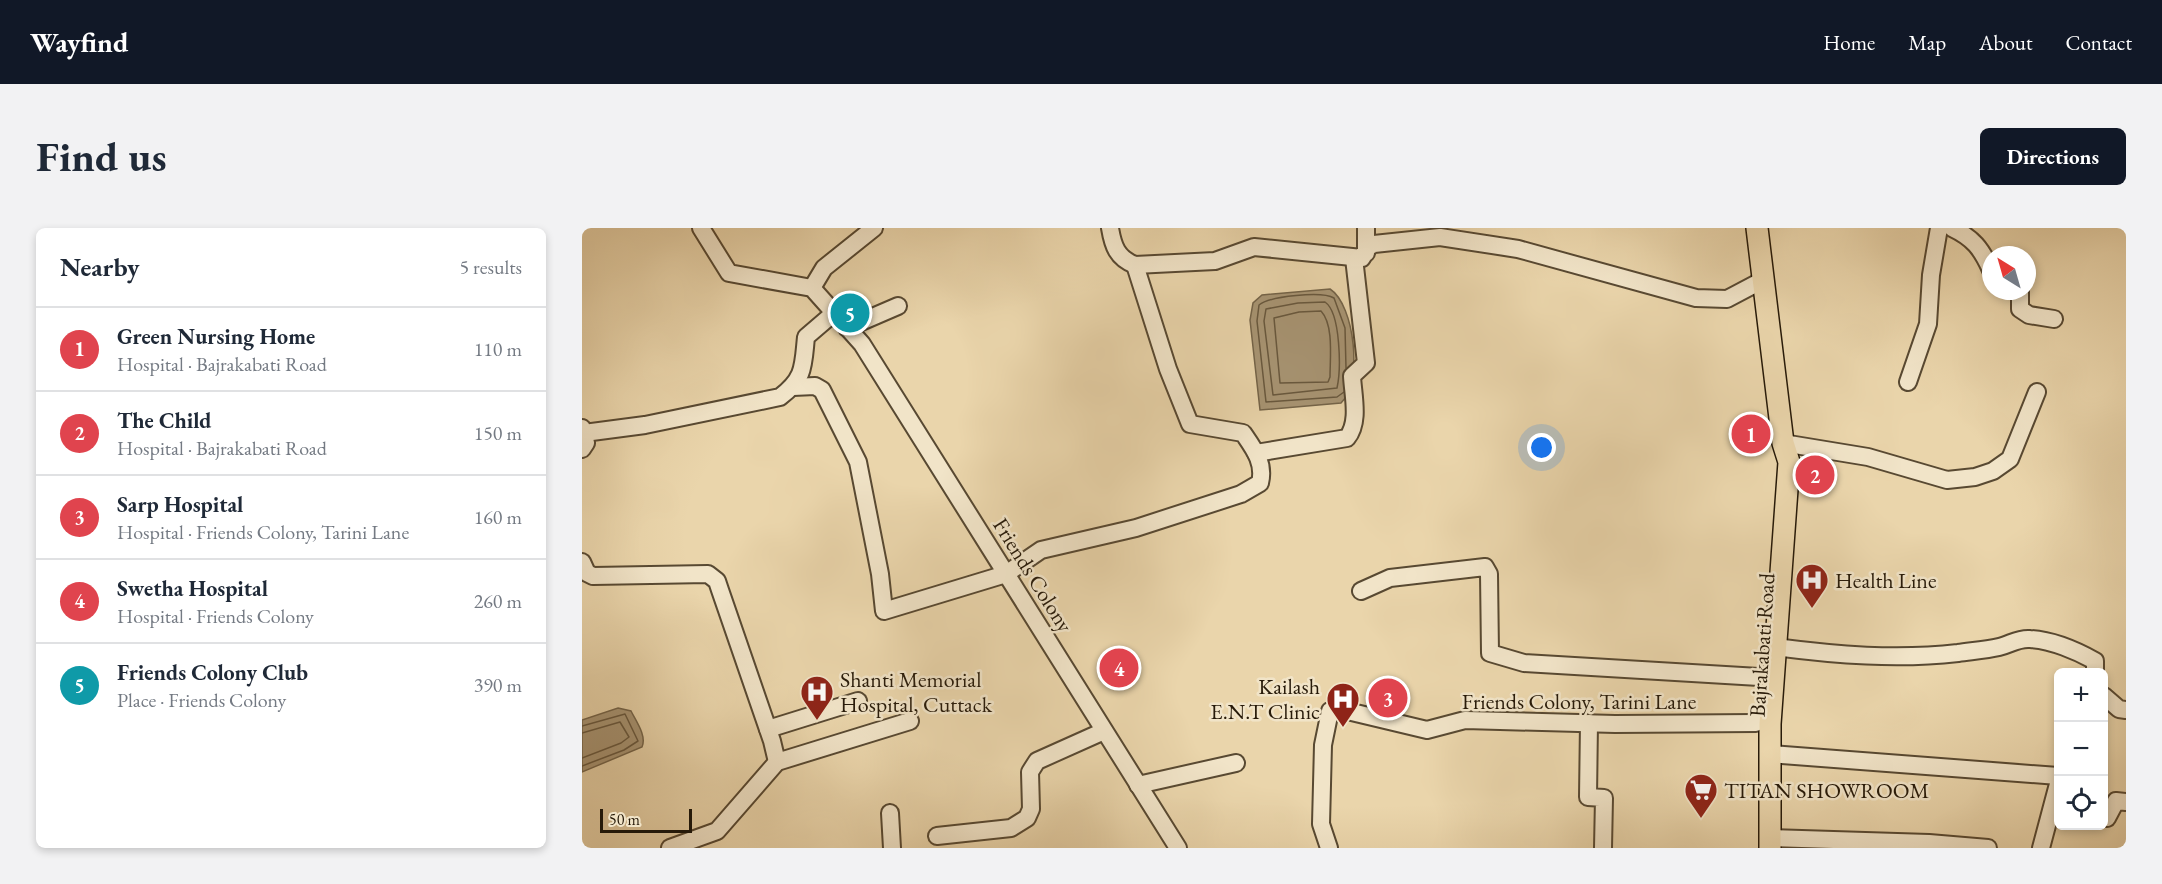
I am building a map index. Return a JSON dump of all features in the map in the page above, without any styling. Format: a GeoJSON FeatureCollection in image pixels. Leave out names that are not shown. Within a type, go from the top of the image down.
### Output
{"type":"FeatureCollection","features":[{"type":"Feature","properties":{"kind":"main road","name":"Bajrakabati Road"},"geometry":{"type":"LineString","coordinates":[[1757,228],[1783,442],[1789,462],[1775,647],[1765,845]]}},
{"type":"Feature","properties":{"kind":"main road","name":"Bajrakabati Road"},"geometry":{"type":"LineString","coordinates":[[1765,845],[1756,723],[1776,461],[1783,442]]}},
{"type":"Feature","properties":{"kind":"street"},"geometry":{"type":"LineString","coordinates":[[701,228],[729,273],[812,288],[824,268],[874,228]]}},
{"type":"Feature","properties":{"kind":"street"},"geometry":{"type":"LineString","coordinates":[[1110,228],[1122,260],[1135,264],[1215,261],[1254,247],[1360,256]]}},
{"type":"Feature","properties":{"kind":"street"},"geometry":{"type":"LineString","coordinates":[[1256,453],[1347,438],[1351,433],[1354,425],[1352,376],[1366,363],[1360,256],[1366,228]]}},
{"type":"Feature","properties":{"kind":"street"},"geometry":{"type":"LineString","coordinates":[[1908,382],[1928,324],[1931,275],[1939,228]]}},
{"type":"Feature","properties":{"kind":"street"},"geometry":{"type":"LineString","coordinates":[[1952,228],[1972,238],[1982,250]]}},
{"type":"Feature","properties":{"kind":"street"},"geometry":{"type":"LineString","coordinates":[[1360,256],[1374,244],[1440,237],[1518,249],[1696,298],[1715,300],[1734,296],[1763,280]]}},
{"type":"Feature","properties":{"kind":"street"},"geometry":{"type":"LineString","coordinates":[[793,387],[815,386],[822,390],[858,462],[880,574],[884,611],[1006,574],[1041,550],[1136,528],[1241,494],[1260,483],[1263,471],[1256,453],[1243,433],[1190,424],[1168,369],[1135,264]]}},
{"type":"Feature","properties":{"kind":"street","name":"Friends Colony"},"geometry":{"type":"LineString","coordinates":[[812,288],[862,344],[1178,848]]}},
{"type":"Feature","properties":{"kind":"street"},"geometry":{"type":"LineString","coordinates":[[2020,300],[2020,309],[2029,315],[2054,319]]}},
{"type":"Feature","properties":{"kind":"street"},"geometry":{"type":"LineString","coordinates":[[847,327],[898,306]]}},
{"type":"Feature","properties":{"kind":"street"},"geometry":{"type":"LineString","coordinates":[[583,436],[780,397],[793,387],[803,372],[806,337],[834,313]]}},
{"type":"Feature","properties":{"kind":"street"},"geometry":{"type":"LineString","coordinates":[[1783,442],[1868,457],[1947,480],[1975,477],[1993,471],[2010,459],[2037,392]]}},
{"type":"Feature","properties":{"kind":"street"},"geometry":{"type":"LineString","coordinates":[[582,562],[587,573],[593,576],[708,574],[713,577],[720,590],[768,729],[777,762]]}},
{"type":"Feature","properties":{"kind":"street"},"geometry":{"type":"LineString","coordinates":[[1361,591],[1390,578],[1485,567],[1489,574],[1490,653],[1502,658],[1524,663],[1759,677]]}},
{"type":"Feature","properties":{"kind":"street"},"geometry":{"type":"LineString","coordinates":[[1775,647],[1843,656],[1881,656],[1957,653],[2002,646],[2018,639],[2033,639],[2083,654],[2095,661],[2095,668]]}},
{"type":"Feature","properties":{"kind":"street"},"geometry":{"type":"LineString","coordinates":[[2108,700],[2124,713]]}},
{"type":"Feature","properties":{"kind":"street"},"geometry":{"type":"LineString","coordinates":[[768,729],[858,701]]}},
{"type":"Feature","properties":{"kind":"street","name":"Friends Colony, Tarini Lane"},"geometry":{"type":"LineString","coordinates":[[1329,848],[1321,824],[1323,745],[1330,711],[1338,709],[1427,730],[1465,720],[1756,723]]}},
{"type":"Feature","properties":{"kind":"street"},"geometry":{"type":"LineString","coordinates":[[670,848],[717,831],[777,762],[910,721]]}},
{"type":"Feature","properties":{"kind":"street"},"geometry":{"type":"LineString","coordinates":[[1589,723],[1588,797],[1604,798],[1603,848]]}},
{"type":"Feature","properties":{"kind":"street"},"geometry":{"type":"LineString","coordinates":[[937,836],[1011,828],[1027,818],[1031,809],[1030,772],[1037,761],[1104,731]]}},
{"type":"Feature","properties":{"kind":"street"},"geometry":{"type":"LineString","coordinates":[[1770,754],[2054,776]]}},
{"type":"Feature","properties":{"kind":"street"},"geometry":{"type":"LineString","coordinates":[[1138,785],[1236,764]]}},
{"type":"Feature","properties":{"kind":"street"},"geometry":{"type":"LineString","coordinates":[[2108,816],[2116,801],[2126,802]]}},
{"type":"Feature","properties":{"kind":"street"},"geometry":{"type":"LineString","coordinates":[[2041,848],[2054,812]]}},
{"type":"Feature","properties":{"kind":"street"},"geometry":{"type":"LineString","coordinates":[[890,813],[892,848]]}},
{"type":"Feature","properties":{"kind":"street"},"geometry":{"type":"LineString","coordinates":[[1765,845],[1929,843],[1988,848]]}},
{"type":"Feature","properties":{"kind":"water"},"geometry":{"type":"Polygon","coordinates":[[[1330,289],[1339,298],[1345,311],[1353,344],[1354,362],[1348,393],[1341,403],[1260,410],[1250,320],[1253,303],[1262,295],[1330,289]]]}},
{"type":"Feature","properties":{"kind":"water"},"geometry":{"type":"Polygon","coordinates":[[[618,708],[631,711],[642,733],[642,747],[582,772],[582,720],[618,708]]]}},
{"type":"Feature","properties":{"kind":"place","name":"Friends Colony Club"},"geometry":{"type":"Point","coordinates":[850,313]}},
{"type":"Feature","properties":{"kind":"place","name":"Green Nursing Home"},"geometry":{"type":"Point","coordinates":[1751,434]}},
{"type":"Feature","properties":{"kind":"place","name":"The Child"},"geometry":{"type":"Point","coordinates":[1815,475]}},
{"type":"Feature","properties":{"kind":"place","name":"Health Line"},"geometry":{"type":"Point","coordinates":[1812,609]}},
{"type":"Feature","properties":{"kind":"place","name":"Swetha Hospital"},"geometry":{"type":"Point","coordinates":[1119,668]}},
{"type":"Feature","properties":{"kind":"place","name":"Sarp Hospital"},"geometry":{"type":"Point","coordinates":[1388,698]}},
{"type":"Feature","properties":{"kind":"place","name":"Shanti Memorial Hospital, Cuttack"},"geometry":{"type":"Point","coordinates":[817,721]}},
{"type":"Feature","properties":{"kind":"place","name":"Kailash E.N.T Clinic"},"geometry":{"type":"Point","coordinates":[1343,728]}},
{"type":"Feature","properties":{"kind":"place","name":"TITAN SHOWROOM"},"geometry":{"type":"Point","coordinates":[1701,819]}}]}
